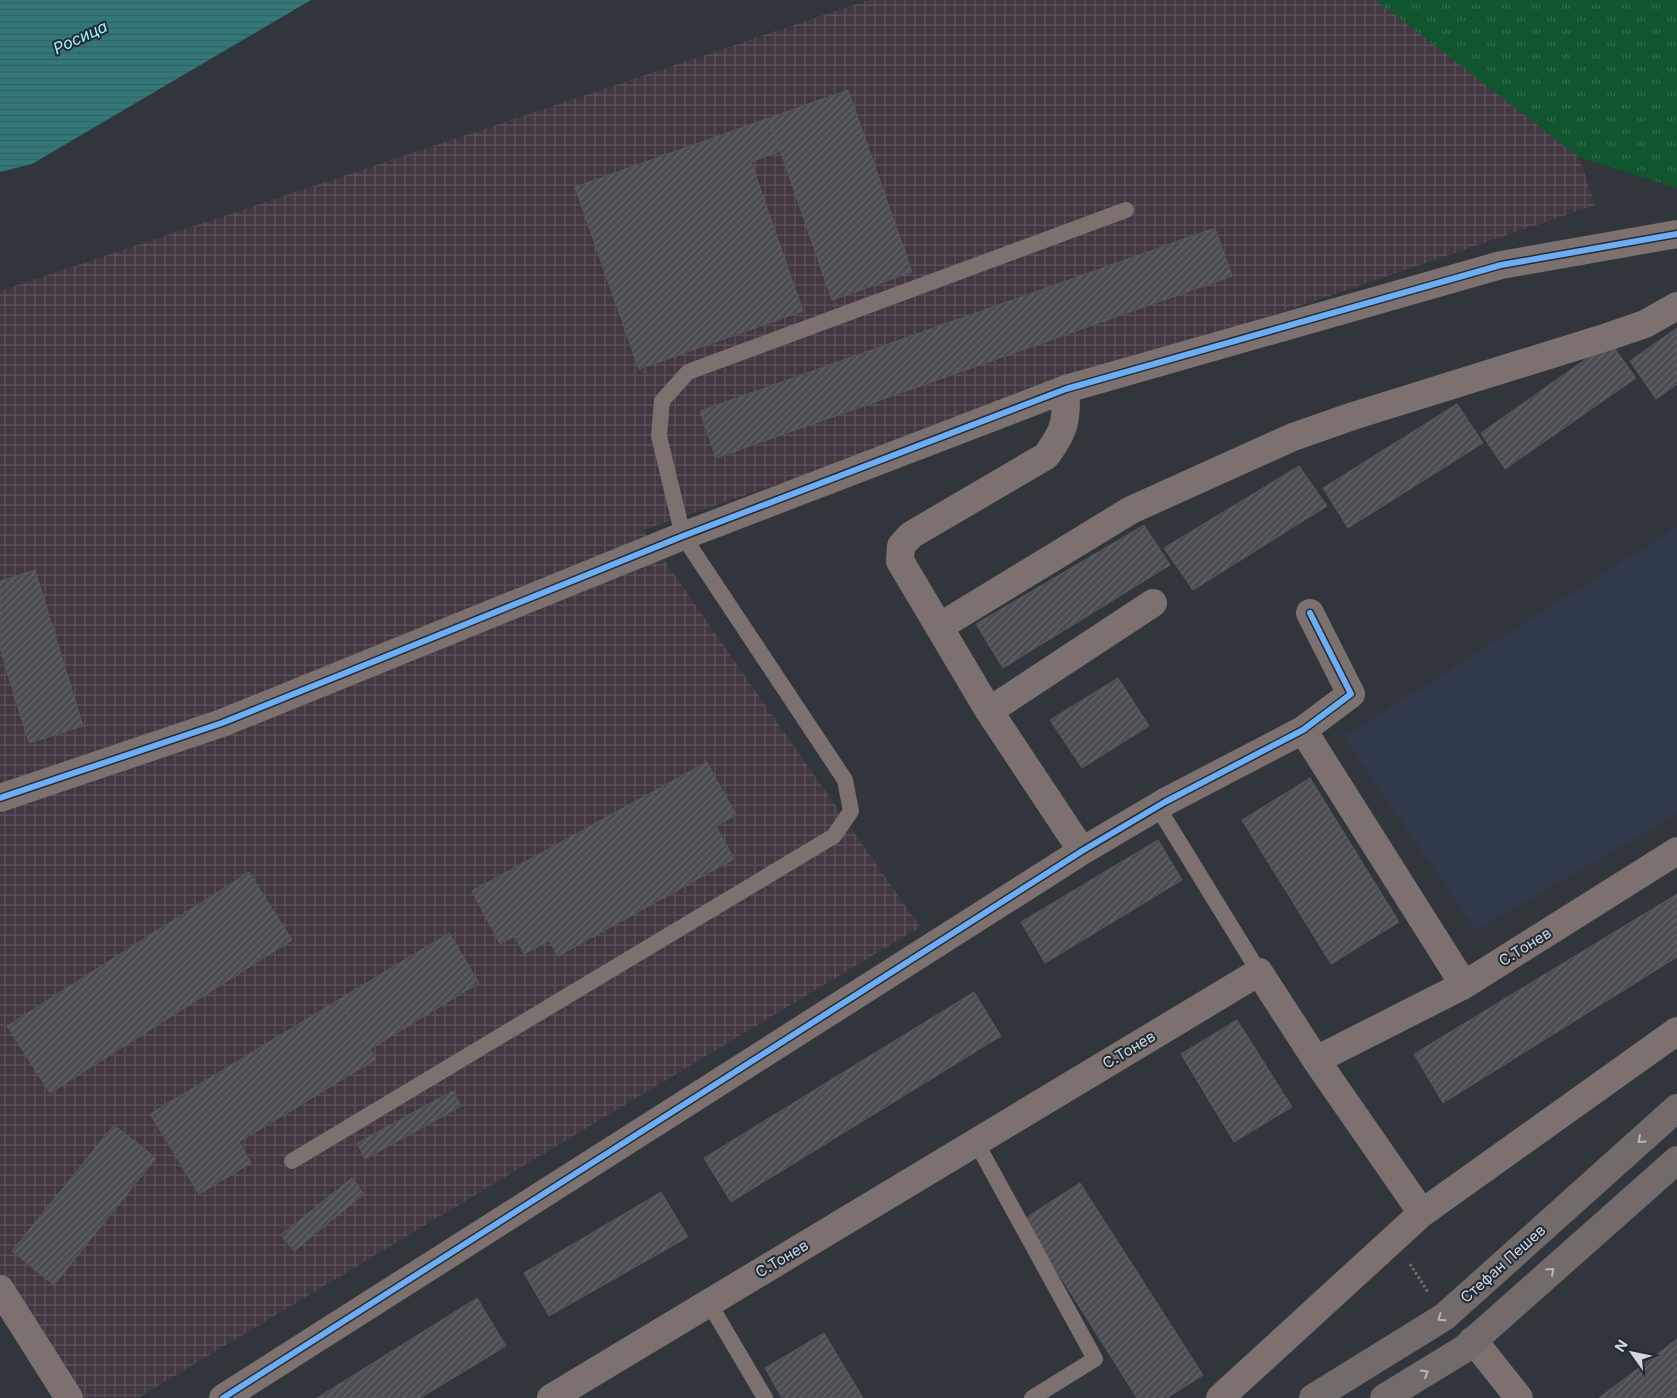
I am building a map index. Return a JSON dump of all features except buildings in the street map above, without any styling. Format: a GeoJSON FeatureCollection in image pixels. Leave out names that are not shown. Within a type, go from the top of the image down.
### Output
{"type":"FeatureCollection","features":[{"type":"Feature","properties":{"kind":"main road","name":"Стефан Пешев"},"geometry":{"type":"LineString","coordinates":[[1313,1398],[1444,1316],[1677,1108]]}},
{"type":"Feature","properties":{"kind":"main road"},"geometry":{"type":"LineString","coordinates":[[1384,1398],[1464,1349],[1677,1160]]}},
{"type":"Feature","properties":{"kind":"street"},"geometry":{"type":"LineString","coordinates":[[0,798],[222,722],[683,536],[1066,389],[1501,265],[1677,234]]}},
{"type":"Feature","properties":{"kind":"street"},"geometry":{"type":"LineString","coordinates":[[939,627],[1132,510],[1285,440],[1352,416],[1607,337],[1645,324],[1677,306]]}},
{"type":"Feature","properties":{"kind":"street"},"geometry":{"type":"LineString","coordinates":[[1066,389],[1066,416],[1060,437],[1046,456],[911,535],[901,546],[900,561],[990,711],[1082,851]]}},
{"type":"Feature","properties":{"kind":"street"},"geometry":{"type":"LineString","coordinates":[[990,711],[1153,603]]}},
{"type":"Feature","properties":{"kind":"street"},"geometry":{"type":"LineString","coordinates":[[223,1398],[1082,851],[1157,806],[1303,730],[1351,694],[1310,613]]}},
{"type":"Feature","properties":{"kind":"street"},"geometry":{"type":"LineString","coordinates":[[1303,730],[1464,986]]}},
{"type":"Feature","properties":{"kind":"street","name":"С.Тонев"},"geometry":{"type":"LineString","coordinates":[[1316,1060],[1464,986],[1677,851]]}},
{"type":"Feature","properties":{"kind":"street"},"geometry":{"type":"LineString","coordinates":[[1259,972],[1316,1060],[1422,1213]]}},
{"type":"Feature","properties":{"kind":"street","name":"С.Тонев"},"geometry":{"type":"LineString","coordinates":[[551,1398],[1259,972]]}},
{"type":"Feature","properties":{"kind":"street"},"geometry":{"type":"LineString","coordinates":[[1220,1398],[1422,1213],[1677,1031]]}},
{"type":"Feature","properties":{"kind":"street"},"geometry":{"type":"LineString","coordinates":[[0,1289],[68,1398]]}},
{"type":"Feature","properties":{"kind":"street"},"geometry":{"type":"LineString","coordinates":[[1473,1340],[1519,1398]]}},
{"type":"Feature","properties":{"kind":"lane"},"geometry":{"type":"LineString","coordinates":[[292,1161],[834,836],[851,811],[845,780],[683,536],[659,436],[662,401],[688,372],[1126,210]]}},
{"type":"Feature","properties":{"kind":"lane"},"geometry":{"type":"LineString","coordinates":[[1157,806],[1259,972]]}},
{"type":"Feature","properties":{"kind":"lane"},"geometry":{"type":"LineString","coordinates":[[976,1142],[1095,1359],[1032,1398]]}},
{"type":"Feature","properties":{"kind":"lane"},"geometry":{"type":"LineString","coordinates":[[709,1303],[765,1398]]}},
{"type":"Feature","properties":{"kind":"shaded area"},"geometry":{"type":"Polygon","coordinates":[[[869,0],[1376,0],[1579,157],[1595,205],[643,530],[920,927],[138,1398],[69,1398],[0,1289],[0,291],[869,0]]]}},
{"type":"Feature","properties":{"kind":"shaded area"},"geometry":{"type":"Polygon","coordinates":[[[1677,527],[1677,814],[1476,930],[1344,737],[1677,527]]]}},
{"type":"Feature","properties":{"kind":"green space"},"geometry":{"type":"Polygon","coordinates":[[[1376,0],[1677,0],[1677,188],[1579,157],[1376,0]]]}},
{"type":"Feature","properties":{"kind":"water","name":"Росица"},"geometry":{"type":"Polygon","coordinates":[[[0,0],[311,0],[32,164],[0,172],[0,0]]]}},
{"type":"Feature","properties":{"kind":"cycle path"},"geometry":{"type":"LineString","coordinates":[[0,798],[222,723],[683,536],[1066,389],[1501,265],[1677,234]]}},
{"type":"Feature","properties":{"kind":"cycle path"},"geometry":{"type":"LineString","coordinates":[[223,1398],[1082,851],[1165,802],[1303,730],[1351,694],[1310,613]]}}]}
